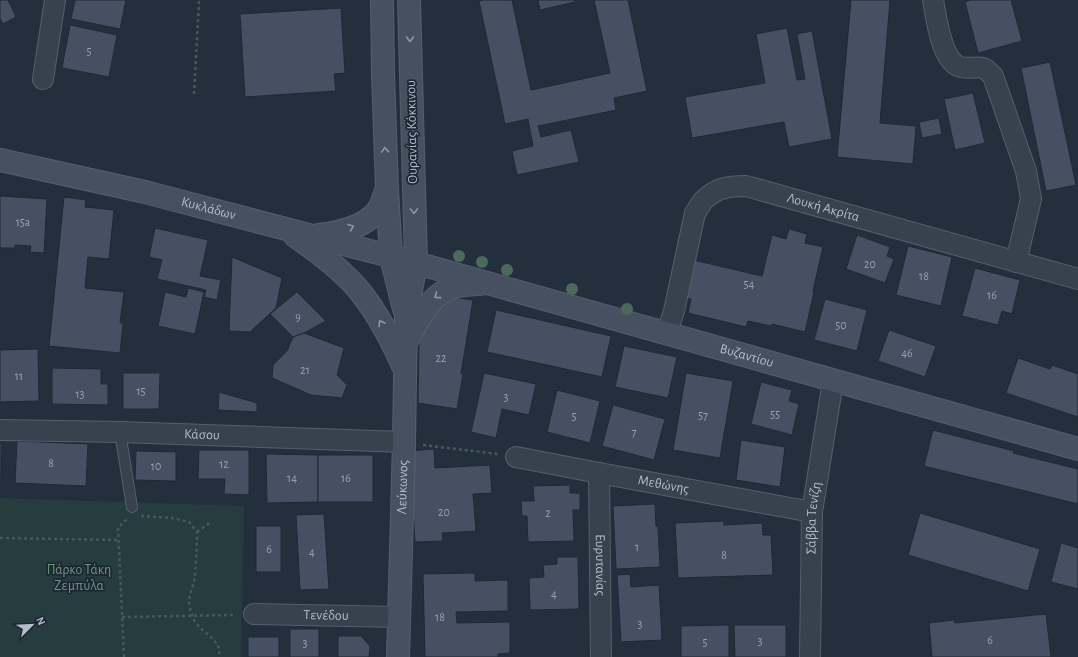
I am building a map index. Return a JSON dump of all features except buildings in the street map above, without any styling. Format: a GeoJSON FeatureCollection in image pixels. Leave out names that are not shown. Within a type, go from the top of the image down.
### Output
{"type":"FeatureCollection","features":[{"type":"Feature","properties":{"kind":"main road","name":"Ουρανίας Κόκκινου"},"geometry":{"type":"LineString","coordinates":[[382,0],[387,189],[391,257]]}},
{"type":"Feature","properties":{"kind":"main road","name":"Ουρανίας Κόκκινου"},"geometry":{"type":"LineString","coordinates":[[409,0],[416,263]]}},
{"type":"Feature","properties":{"kind":"main road","name":"Κυκλάδων"},"geometry":{"type":"LineString","coordinates":[[0,160],[144,192],[416,263]]}},
{"type":"Feature","properties":{"kind":"main road"},"geometry":{"type":"LineString","coordinates":[[314,236],[342,231],[367,220],[378,211],[387,189]]}},
{"type":"Feature","properties":{"kind":"main road"},"geometry":{"type":"LineString","coordinates":[[282,228],[321,255],[344,274],[360,291],[395,348],[405,371]]}},
{"type":"Feature","properties":{"kind":"main road","name":"Λεύκωνος"},"geometry":{"type":"LineString","coordinates":[[391,257],[406,318]]}},
{"type":"Feature","properties":{"kind":"main road","name":"Βυζαντίου"},"geometry":{"type":"LineString","coordinates":[[416,263],[1078,449]]}},
{"type":"Feature","properties":{"kind":"main road","name":"Λεύκωνος"},"geometry":{"type":"LineString","coordinates":[[398,657],[406,318],[416,263]]}},
{"type":"Feature","properties":{"kind":"main road"},"geometry":{"type":"LineString","coordinates":[[405,344],[425,308],[439,294],[456,286],[488,283]]}},
{"type":"Feature","properties":{"kind":"street"},"geometry":{"type":"LineString","coordinates":[[42,79],[55,0]]}},
{"type":"Feature","properties":{"kind":"street"},"geometry":{"type":"LineString","coordinates":[[933,0],[939,33],[943,46],[951,59],[958,66],[984,68],[993,76],[1026,171],[1031,199],[1016,262]]}},
{"type":"Feature","properties":{"kind":"street","name":"Λουκή Ακρίτα"},"geometry":{"type":"LineString","coordinates":[[667,333],[674,311],[695,213],[704,200],[710,195],[716,191],[731,186],[746,186],[1078,279]]}},
{"type":"Feature","properties":{"kind":"street","name":"Σάββα Τενίζη"},"geometry":{"type":"LineString","coordinates":[[810,657],[812,512],[833,380]]}},
{"type":"Feature","properties":{"kind":"street","name":"Κάσου"},"geometry":{"type":"LineString","coordinates":[[0,430],[120,432],[404,442]]}},
{"type":"Feature","properties":{"kind":"street","name":"Μεθώνης"},"geometry":{"type":"LineString","coordinates":[[516,457],[599,474],[812,512]]}},
{"type":"Feature","properties":{"kind":"street","name":"Ευρυτανίας"},"geometry":{"type":"LineString","coordinates":[[599,474],[601,657]]}},
{"type":"Feature","properties":{"kind":"street","name":"Τενέδου"},"geometry":{"type":"LineString","coordinates":[[254,614],[398,617]]}},
{"type":"Feature","properties":{"kind":"lane"},"geometry":{"type":"LineString","coordinates":[[120,432],[130,512]]}},
{"type":"Feature","properties":{"kind":"path"},"geometry":{"type":"LineString","coordinates":[[194,94],[198,0]]}},
{"type":"Feature","properties":{"kind":"path"},"geometry":{"type":"LineString","coordinates":[[404,442],[516,457]]}},
{"type":"Feature","properties":{"kind":"path"},"geometry":{"type":"LineString","coordinates":[[124,657],[118,528],[130,512],[189,522],[197,532],[195,578],[189,600],[192,616],[196,625],[214,640],[218,646],[220,654],[219,657]]}},
{"type":"Feature","properties":{"kind":"path"},"geometry":{"type":"LineString","coordinates":[[197,532],[211,522]]}},
{"type":"Feature","properties":{"kind":"path"},"geometry":{"type":"LineString","coordinates":[[0,538],[119,540]]}},
{"type":"Feature","properties":{"kind":"path"},"geometry":{"type":"LineString","coordinates":[[122,617],[254,614]]}},
{"type":"Feature","properties":{"kind":"green space","name":"Πάρκο Τάκη Ζεμπύλα"},"geometry":{"type":"Polygon","coordinates":[[[0,498],[244,506],[241,657],[0,657],[0,498]]]}}]}
